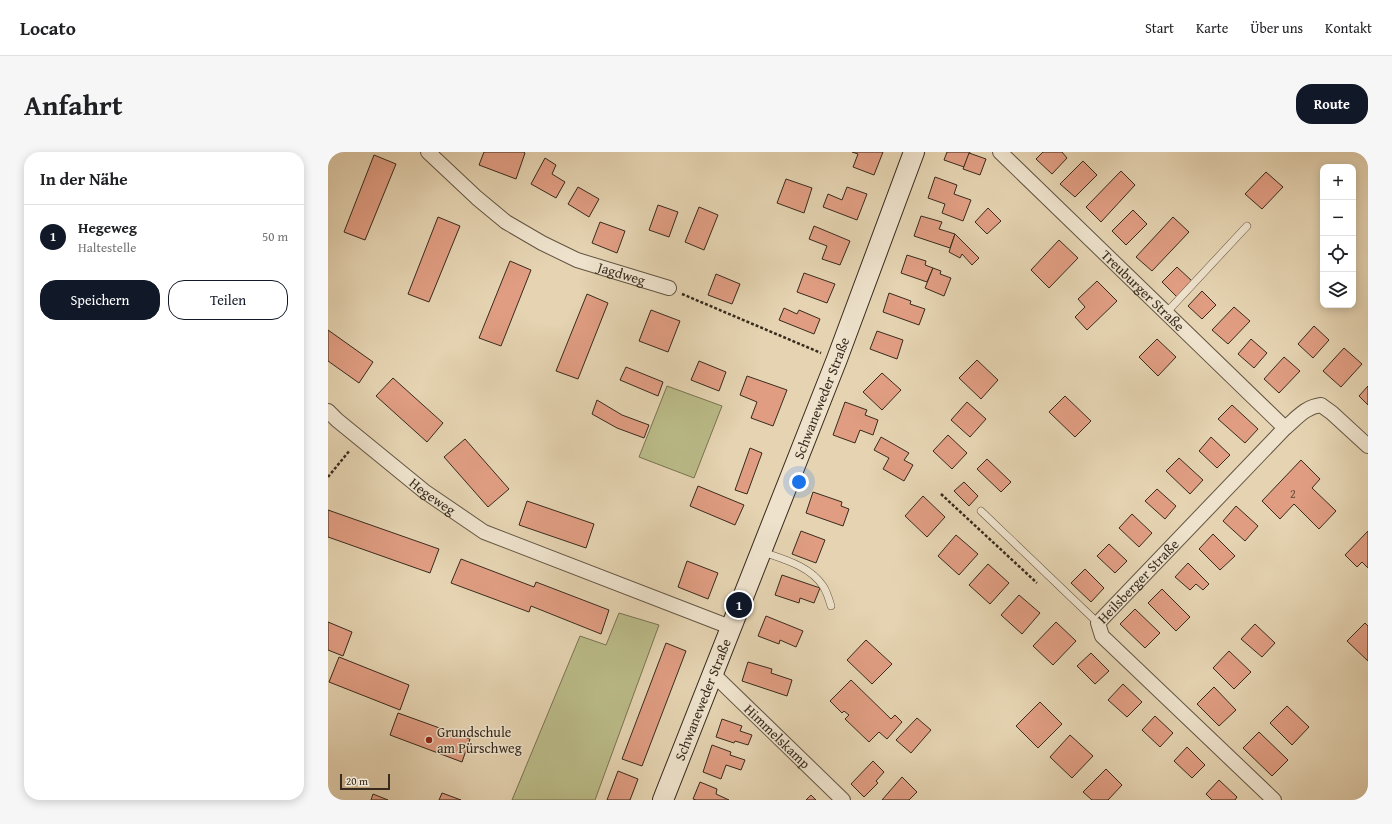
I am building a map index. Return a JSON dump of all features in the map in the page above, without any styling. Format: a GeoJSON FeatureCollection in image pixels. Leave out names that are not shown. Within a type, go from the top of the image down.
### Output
{"type":"FeatureCollection","features":[{"type":"Feature","properties":{"kind":"main road","name":"Schwaneweder Straße"},"geometry":{"type":"LineString","coordinates":[[663,800],[837,359],[914,152]]}},
{"type":"Feature","properties":{"kind":"street","name":"Jagdweg"},"geometry":{"type":"LineString","coordinates":[[428,152],[477,198],[506,222],[542,243],[577,260],[669,288]]}},
{"type":"Feature","properties":{"kind":"street","name":"Treuburger Straße"},"geometry":{"type":"LineString","coordinates":[[1000,152],[1286,428]]}},
{"type":"Feature","properties":{"kind":"street","name":"Heilsberger Straße"},"geometry":{"type":"LineString","coordinates":[[1274,800],[1102,636],[1098,623],[1302,412],[1312,406],[1321,405],[1332,413],[1368,446]]}},
{"type":"Feature","properties":{"kind":"street","name":"Hegeweg"},"geometry":{"type":"LineString","coordinates":[[328,411],[360,439],[424,490],[484,532],[730,627]]}},
{"type":"Feature","properties":{"kind":"street","name":"Himmelskamp"},"geometry":{"type":"LineString","coordinates":[[712,673],[842,800]]}},
{"type":"Feature","properties":{"kind":"lane"},"geometry":{"type":"LineString","coordinates":[[1166,313],[1247,226]]}},
{"type":"Feature","properties":{"kind":"lane"},"geometry":{"type":"LineString","coordinates":[[981,511],[1098,623]]}},
{"type":"Feature","properties":{"kind":"lane"},"geometry":{"type":"LineString","coordinates":[[761,551],[796,565],[812,575],[824,586],[831,606]]}},
{"type":"Feature","properties":{"kind":"path"},"geometry":{"type":"LineString","coordinates":[[669,288],[837,359]]}},
{"type":"Feature","properties":{"kind":"path"},"geometry":{"type":"LineString","coordinates":[[328,477],[360,439]]}},
{"type":"Feature","properties":{"kind":"green space"},"geometry":{"type":"Polygon","coordinates":[[[667,386],[722,406],[694,478],[639,457],[667,386]]]}},
{"type":"Feature","properties":{"kind":"green space"},"geometry":{"type":"Polygon","coordinates":[[[619,613],[659,625],[595,800],[512,800],[580,636],[606,645],[619,613]]]}},
{"type":"Feature","properties":{"kind":"building"},"geometry":{"type":"Polygon","coordinates":[[[484,152],[524,152],[525,153],[516,179],[479,165],[484,152]]]}},
{"type":"Feature","properties":{"kind":"building"},"geometry":{"type":"Polygon","coordinates":[[[852,152],[883,152],[874,175],[853,167],[858,154],[852,152]]]}},
{"type":"Feature","properties":{"kind":"building"},"geometry":{"type":"Polygon","coordinates":[[[947,152],[970,152],[964,167],[944,160],[947,152]]]}},
{"type":"Feature","properties":{"kind":"building"},"geometry":{"type":"Polygon","coordinates":[[[1043,152],[1062,152],[1067,158],[1052,174],[1036,159],[1043,152]]]}},
{"type":"Feature","properties":{"kind":"building"},"geometry":{"type":"Polygon","coordinates":[[[969,153],[986,159],[980,175],[963,169],[969,153]]]}},
{"type":"Feature","properties":{"kind":"building"},"geometry":{"type":"Polygon","coordinates":[[[374,155],[396,164],[365,240],[344,232],[374,155]]]}},
{"type":"Feature","properties":{"kind":"building"},"geometry":{"type":"Polygon","coordinates":[[[545,158],[556,165],[552,174],[565,182],[556,198],[531,184],[545,158]]]}},
{"type":"Feature","properties":{"kind":"building"},"geometry":{"type":"Polygon","coordinates":[[[1083,161],[1097,175],[1075,197],[1060,184],[1083,161]]]}},
{"type":"Feature","properties":{"kind":"building"},"geometry":{"type":"Polygon","coordinates":[[[1121,171],[1135,185],[1101,222],[1086,207],[1121,171]]]}},
{"type":"Feature","properties":{"kind":"building"},"geometry":{"type":"Polygon","coordinates":[[[1266,172],[1283,187],[1262,209],[1245,194],[1266,172]]]}},
{"type":"Feature","properties":{"kind":"building"},"geometry":{"type":"Polygon","coordinates":[[[935,177],[957,185],[954,194],[971,200],[963,221],[942,213],[945,204],[928,198],[935,177]]]}},
{"type":"Feature","properties":{"kind":"building"},"geometry":{"type":"Polygon","coordinates":[[[786,179],[812,188],[804,213],[777,203],[786,179]]]}},
{"type":"Feature","properties":{"kind":"building"},"geometry":{"type":"Polygon","coordinates":[[[578,187],[599,199],[589,217],[568,204],[578,187]]]}},
{"type":"Feature","properties":{"kind":"building"},"geometry":{"type":"Polygon","coordinates":[[[847,187],[867,194],[857,220],[823,207],[828,194],[842,200],[847,187]]]}},
{"type":"Feature","properties":{"kind":"building"},"geometry":{"type":"Polygon","coordinates":[[[658,205],[678,212],[669,237],[649,230],[658,205]]]}},
{"type":"Feature","properties":{"kind":"building"},"geometry":{"type":"Polygon","coordinates":[[[699,207],[718,215],[704,250],[685,242],[699,207]]]}},
{"type":"Feature","properties":{"kind":"building"},"geometry":{"type":"Polygon","coordinates":[[[988,208],[1001,221],[987,234],[975,222],[988,208]]]}},
{"type":"Feature","properties":{"kind":"building"},"geometry":{"type":"Polygon","coordinates":[[[1133,210],[1147,224],[1126,245],[1112,231],[1133,210]]]}},
{"type":"Feature","properties":{"kind":"building"},"geometry":{"type":"Polygon","coordinates":[[[921,216],[942,222],[939,229],[955,234],[950,248],[914,236],[921,216]]]}},
{"type":"Feature","properties":{"kind":"building"},"geometry":{"type":"Polygon","coordinates":[[[438,217],[460,226],[429,302],[408,294],[438,217]]]}},
{"type":"Feature","properties":{"kind":"building"},"geometry":{"type":"Polygon","coordinates":[[[1173,217],[1189,232],[1152,271],[1136,257],[1173,217]]]}},
{"type":"Feature","properties":{"kind":"building"},"geometry":{"type":"Polygon","coordinates":[[[600,222],[625,231],[617,253],[592,243],[600,222]]]}},
{"type":"Feature","properties":{"kind":"building"},"geometry":{"type":"Polygon","coordinates":[[[814,226],[850,241],[840,265],[822,259],[827,246],[809,239],[814,226]]]}},
{"type":"Feature","properties":{"kind":"building"},"geometry":{"type":"Polygon","coordinates":[[[955,234],[979,258],[972,265],[962,254],[960,258],[949,252],[955,234]]]}},
{"type":"Feature","properties":{"kind":"building"},"geometry":{"type":"Polygon","coordinates":[[[1059,240],[1078,258],[1049,288],[1031,270],[1059,240]]]}},
{"type":"Feature","properties":{"kind":"building"},"geometry":{"type":"Polygon","coordinates":[[[907,255],[926,261],[925,265],[933,268],[927,282],[901,273],[907,255]]]}},
{"type":"Feature","properties":{"kind":"building"},"geometry":{"type":"Polygon","coordinates":[[[510,261],[531,270],[501,346],[479,338],[510,261]]]}},
{"type":"Feature","properties":{"kind":"building"},"geometry":{"type":"Polygon","coordinates":[[[1177,267],[1192,281],[1177,297],[1162,282],[1177,267]]]}},
{"type":"Feature","properties":{"kind":"building"},"geometry":{"type":"Polygon","coordinates":[[[933,268],[941,271],[940,274],[951,278],[944,296],[925,288],[933,268]]]}},
{"type":"Feature","properties":{"kind":"building"},"geometry":{"type":"Polygon","coordinates":[[[804,273],[835,284],[827,303],[797,292],[804,273]]]}},
{"type":"Feature","properties":{"kind":"building"},"geometry":{"type":"Polygon","coordinates":[[[716,274],[740,284],[732,304],[708,295],[716,274]]]}},
{"type":"Feature","properties":{"kind":"building"},"geometry":{"type":"Polygon","coordinates":[[[1097,281],[1117,301],[1087,330],[1075,317],[1085,307],[1078,299],[1097,281]]]}},
{"type":"Feature","properties":{"kind":"building"},"geometry":{"type":"Polygon","coordinates":[[[1202,291],[1216,305],[1202,319],[1188,306],[1202,291]]]}},
{"type":"Feature","properties":{"kind":"building"},"geometry":{"type":"Polygon","coordinates":[[[889,293],[911,301],[910,304],[925,309],[919,325],[883,312],[889,293]]]}},
{"type":"Feature","properties":{"kind":"building"},"geometry":{"type":"Polygon","coordinates":[[[587,294],[608,303],[578,379],[556,371],[587,294]]]}},
{"type":"Feature","properties":{"kind":"building"},"geometry":{"type":"Polygon","coordinates":[[[1234,307],[1250,321],[1228,344],[1212,330],[1234,307]]]}},
{"type":"Feature","properties":{"kind":"building"},"geometry":{"type":"Polygon","coordinates":[[[784,308],[797,314],[799,310],[820,319],[814,334],[779,320],[784,308]]]}},
{"type":"Feature","properties":{"kind":"building"},"geometry":{"type":"Polygon","coordinates":[[[651,310],[680,321],[668,352],[639,341],[651,310]]]}},
{"type":"Feature","properties":{"kind":"building"},"geometry":{"type":"Polygon","coordinates":[[[1314,326],[1329,340],[1313,358],[1298,344],[1314,326]]]}},
{"type":"Feature","properties":{"kind":"building"},"geometry":{"type":"Polygon","coordinates":[[[328,330],[373,362],[359,383],[328,361],[328,330]]]}},
{"type":"Feature","properties":{"kind":"building"},"geometry":{"type":"Polygon","coordinates":[[[877,331],[903,340],[897,359],[870,349],[877,331]]]}},
{"type":"Feature","properties":{"kind":"building"},"geometry":{"type":"Polygon","coordinates":[[[1157,339],[1176,357],[1158,376],[1139,357],[1157,339]]]}},
{"type":"Feature","properties":{"kind":"building"},"geometry":{"type":"Polygon","coordinates":[[[1251,339],[1267,353],[1254,368],[1238,354],[1251,339]]]}},
{"type":"Feature","properties":{"kind":"building"},"geometry":{"type":"Polygon","coordinates":[[[1344,348],[1362,364],[1341,387],[1323,371],[1344,348]]]}},
{"type":"Feature","properties":{"kind":"building"},"geometry":{"type":"Polygon","coordinates":[[[1284,357],[1300,371],[1279,393],[1264,379],[1284,357]]]}},
{"type":"Feature","properties":{"kind":"building"},"geometry":{"type":"Polygon","coordinates":[[[977,360],[998,380],[981,399],[959,378],[977,360]]]}},
{"type":"Feature","properties":{"kind":"building"},"geometry":{"type":"Polygon","coordinates":[[[699,361],[726,372],[719,391],[691,380],[699,361]]]}},
{"type":"Feature","properties":{"kind":"building"},"geometry":{"type":"Polygon","coordinates":[[[626,367],[663,382],[658,396],[620,380],[626,367]]]}},
{"type":"Feature","properties":{"kind":"building"},"geometry":{"type":"Polygon","coordinates":[[[882,373],[901,390],[882,410],[863,392],[882,373]]]}},
{"type":"Feature","properties":{"kind":"building"},"geometry":{"type":"Polygon","coordinates":[[[747,376],[787,390],[773,426],[751,418],[757,402],[740,395],[747,376]]]}},
{"type":"Feature","properties":{"kind":"building"},"geometry":{"type":"Polygon","coordinates":[[[393,378],[443,423],[427,442],[376,396],[393,378]]]}},
{"type":"Feature","properties":{"kind":"building"},"geometry":{"type":"Polygon","coordinates":[[[1368,386],[1368,405],[1359,396],[1368,386]]]}},
{"type":"Feature","properties":{"kind":"building"},"geometry":{"type":"Polygon","coordinates":[[[1065,396],[1091,421],[1075,437],[1049,412],[1065,396]]]}},
{"type":"Feature","properties":{"kind":"building"},"geometry":{"type":"Polygon","coordinates":[[[597,400],[622,415],[649,425],[644,438],[617,428],[592,414],[597,400]]]}},
{"type":"Feature","properties":{"kind":"building"},"geometry":{"type":"Polygon","coordinates":[[[845,402],[867,410],[865,415],[878,420],[873,435],[860,430],[855,443],[833,435],[845,402]]]}},
{"type":"Feature","properties":{"kind":"building"},"geometry":{"type":"Polygon","coordinates":[[[967,402],[986,419],[970,437],[951,420],[967,402]]]}},
{"type":"Feature","properties":{"kind":"building"},"geometry":{"type":"Polygon","coordinates":[[[1232,405],[1258,429],[1245,443],[1218,419],[1232,405]]]}},
{"type":"Feature","properties":{"kind":"building"},"geometry":{"type":"Polygon","coordinates":[[[948,435],[967,453],[952,469],[933,451],[948,435]]]}},
{"type":"Feature","properties":{"kind":"building"},"geometry":{"type":"Polygon","coordinates":[[[881,437],[909,453],[904,460],[913,465],[904,481],[883,469],[889,458],[874,450],[881,437]]]}},
{"type":"Feature","properties":{"kind":"building"},"geometry":{"type":"Polygon","coordinates":[[[1211,437],[1230,455],[1217,468],[1199,451],[1211,437]]]}},
{"type":"Feature","properties":{"kind":"building"},"geometry":{"type":"Polygon","coordinates":[[[465,439],[509,489],[488,507],[444,457],[465,439]]]}},
{"type":"Feature","properties":{"kind":"building"},"geometry":{"type":"Polygon","coordinates":[[[750,448],[762,453],[747,494],[735,490],[750,448]]]}},
{"type":"Feature","properties":{"kind":"building"},"geometry":{"type":"Polygon","coordinates":[[[1179,458],[1203,480],[1190,494],[1166,471],[1179,458]]]}},
{"type":"Feature","properties":{"kind":"building"},"geometry":{"type":"Polygon","coordinates":[[[987,459],[1011,482],[1001,492],[977,469],[987,459]]]}},
{"type":"Feature","properties":{"kind":"building"},"geometry":{"type":"Polygon","coordinates":[[[1301,460],[1320,479],[1312,488],[1336,511],[1319,529],[1294,504],[1280,519],[1262,501],[1301,460]]]}},
{"type":"Feature","properties":{"kind":"building"},"geometry":{"type":"Polygon","coordinates":[[[964,482],[978,496],[969,506],[954,491],[964,482]]]}},
{"type":"Feature","properties":{"kind":"building"},"geometry":{"type":"Polygon","coordinates":[[[698,486],[744,505],[735,525],[690,506],[698,486]]]}},
{"type":"Feature","properties":{"kind":"building"},"geometry":{"type":"Polygon","coordinates":[[[1157,489],[1176,506],[1165,519],[1145,501],[1157,489]]]}},
{"type":"Feature","properties":{"kind":"building"},"geometry":{"type":"Polygon","coordinates":[[[813,492],[842,502],[841,506],[849,509],[843,526],[806,513],[813,492]]]}},
{"type":"Feature","properties":{"kind":"building"},"geometry":{"type":"Polygon","coordinates":[[[923,496],[945,517],[927,537],[905,516],[923,496]]]}},
{"type":"Feature","properties":{"kind":"building"},"geometry":{"type":"Polygon","coordinates":[[[527,501],[594,524],[586,548],[519,525],[527,501]]]}},
{"type":"Feature","properties":{"kind":"building"},"geometry":{"type":"Polygon","coordinates":[[[1236,506],[1258,526],[1245,541],[1223,521],[1236,506]]]}},
{"type":"Feature","properties":{"kind":"building"},"geometry":{"type":"Polygon","coordinates":[[[328,510],[439,549],[430,573],[328,537],[328,510]]]}},
{"type":"Feature","properties":{"kind":"building"},"geometry":{"type":"Polygon","coordinates":[[[1132,514],[1152,533],[1139,547],[1119,528],[1132,514]]]}},
{"type":"Feature","properties":{"kind":"building"},"geometry":{"type":"Polygon","coordinates":[[[801,531],[825,540],[816,563],[792,554],[801,531]]]}},
{"type":"Feature","properties":{"kind":"building"},"geometry":{"type":"Polygon","coordinates":[[[1368,531],[1368,568],[1362,562],[1357,567],[1345,555],[1368,531]]]}},
{"type":"Feature","properties":{"kind":"building"},"geometry":{"type":"Polygon","coordinates":[[[1213,534],[1235,556],[1220,570],[1199,549],[1213,534]]]}},
{"type":"Feature","properties":{"kind":"building"},"geometry":{"type":"Polygon","coordinates":[[[956,535],[978,554],[959,575],[938,556],[956,535]]]}},
{"type":"Feature","properties":{"kind":"building"},"geometry":{"type":"Polygon","coordinates":[[[1109,544],[1127,561],[1115,573],[1097,556],[1109,544]]]}},
{"type":"Feature","properties":{"kind":"building"},"geometry":{"type":"Polygon","coordinates":[[[461,559],[534,587],[536,582],[609,610],[601,634],[531,606],[529,612],[451,583],[461,559]]]}},
{"type":"Feature","properties":{"kind":"building"},"geometry":{"type":"Polygon","coordinates":[[[687,561],[718,573],[708,599],[678,587],[687,561]]]}},
{"type":"Feature","properties":{"kind":"building"},"geometry":{"type":"Polygon","coordinates":[[[1188,563],[1209,584],[1203,590],[1196,584],[1190,590],[1175,577],[1188,563]]]}},
{"type":"Feature","properties":{"kind":"building"},"geometry":{"type":"Polygon","coordinates":[[[988,564],[1009,583],[990,604],[969,585],[988,564]]]}},
{"type":"Feature","properties":{"kind":"building"},"geometry":{"type":"Polygon","coordinates":[[[1085,569],[1104,588],[1091,602],[1071,583],[1085,569]]]}},
{"type":"Feature","properties":{"kind":"building"},"geometry":{"type":"Polygon","coordinates":[[[782,575],[820,588],[814,603],[800,598],[799,603],[775,595],[782,575]]]}},
{"type":"Feature","properties":{"kind":"building"},"geometry":{"type":"Polygon","coordinates":[[[1162,589],[1190,617],[1176,631],[1148,603],[1162,589]]]}},
{"type":"Feature","properties":{"kind":"building"},"geometry":{"type":"Polygon","coordinates":[[[1019,595],[1040,613],[1022,634],[1001,615],[1019,595]]]}},
{"type":"Feature","properties":{"kind":"building"},"geometry":{"type":"Polygon","coordinates":[[[1135,609],[1160,633],[1145,648],[1120,624],[1135,609]]]}},
{"type":"Feature","properties":{"kind":"building"},"geometry":{"type":"Polygon","coordinates":[[[766,616],[803,631],[796,647],[780,640],[779,644],[758,636],[766,616]]]}},
{"type":"Feature","properties":{"kind":"building"},"geometry":{"type":"Polygon","coordinates":[[[328,622],[352,632],[343,656],[328,650],[328,622]]]}},
{"type":"Feature","properties":{"kind":"building"},"geometry":{"type":"Polygon","coordinates":[[[1056,622],[1076,641],[1053,665],[1033,646],[1056,622]]]}},
{"type":"Feature","properties":{"kind":"building"},"geometry":{"type":"Polygon","coordinates":[[[1365,623],[1368,626],[1368,661],[1347,641],[1365,623]]]}},
{"type":"Feature","properties":{"kind":"building"},"geometry":{"type":"Polygon","coordinates":[[[1255,624],[1275,643],[1262,657],[1241,639],[1255,624]]]}},
{"type":"Feature","properties":{"kind":"building"},"geometry":{"type":"Polygon","coordinates":[[[866,640],[892,664],[872,684],[847,660],[866,640]]]}},
{"type":"Feature","properties":{"kind":"building"},"geometry":{"type":"Polygon","coordinates":[[[666,643],[686,651],[642,766],[622,759],[666,643]]]}},
{"type":"Feature","properties":{"kind":"building"},"geometry":{"type":"Polygon","coordinates":[[[1229,651],[1251,672],[1234,689],[1213,668],[1229,651]]]}},
{"type":"Feature","properties":{"kind":"building"},"geometry":{"type":"Polygon","coordinates":[[[1091,653],[1109,671],[1095,684],[1077,666],[1091,653]]]}},
{"type":"Feature","properties":{"kind":"building"},"geometry":{"type":"Polygon","coordinates":[[[339,657],[409,685],[400,710],[329,682],[339,657]]]}},
{"type":"Feature","properties":{"kind":"building"},"geometry":{"type":"Polygon","coordinates":[[[748,662],[772,669],[771,673],[792,680],[787,696],[742,681],[748,662]]]}},
{"type":"Feature","properties":{"kind":"building"},"geometry":{"type":"Polygon","coordinates":[[[851,680],[891,719],[895,715],[902,722],[887,739],[879,732],[869,742],[845,719],[849,715],[844,711],[842,713],[830,701],[851,680]]]}},
{"type":"Feature","properties":{"kind":"building"},"geometry":{"type":"Polygon","coordinates":[[[1123,684],[1142,702],[1127,717],[1108,700],[1123,684]]]}},
{"type":"Feature","properties":{"kind":"building"},"geometry":{"type":"Polygon","coordinates":[[[1214,687],[1236,710],[1219,726],[1197,704],[1214,687]]]}},
{"type":"Feature","properties":{"kind":"building"},"geometry":{"type":"Polygon","coordinates":[[[1040,702],[1062,724],[1038,748],[1016,726],[1040,702]]]}},
{"type":"Feature","properties":{"kind":"building"},"geometry":{"type":"Polygon","coordinates":[[[1287,706],[1309,727],[1292,745],[1270,723],[1287,706]]]}},
{"type":"Feature","properties":{"kind":"building"},"geometry":{"type":"Polygon","coordinates":[[[398,713],[470,739],[462,762],[390,735],[398,713]]]}},
{"type":"Feature","properties":{"kind":"building"},"geometry":{"type":"Polygon","coordinates":[[[1155,716],[1173,733],[1160,747],[1142,730],[1155,716]]]}},
{"type":"Feature","properties":{"kind":"building"},"geometry":{"type":"Polygon","coordinates":[[[917,718],[931,730],[911,753],[896,740],[917,718]]]}},
{"type":"Feature","properties":{"kind":"building"},"geometry":{"type":"Polygon","coordinates":[[[722,719],[742,726],[740,731],[752,735],[748,745],[735,741],[734,743],[716,737],[722,719]]]}},
{"type":"Feature","properties":{"kind":"building"},"geometry":{"type":"Polygon","coordinates":[[[1259,732],[1288,760],[1272,776],[1243,748],[1259,732]]]}},
{"type":"Feature","properties":{"kind":"building"},"geometry":{"type":"Polygon","coordinates":[[[1070,735],[1093,756],[1072,778],[1050,757],[1070,735]]]}},
{"type":"Feature","properties":{"kind":"building"},"geometry":{"type":"Polygon","coordinates":[[[712,745],[731,752],[730,755],[745,760],[741,770],[726,765],[721,779],[703,772],[712,745]]]}},
{"type":"Feature","properties":{"kind":"building"},"geometry":{"type":"Polygon","coordinates":[[[1187,747],[1205,765],[1192,778],[1174,761],[1187,747]]]}},
{"type":"Feature","properties":{"kind":"building"},"geometry":{"type":"Polygon","coordinates":[[[873,761],[884,772],[876,781],[878,783],[864,797],[851,784],[873,761]]]}},
{"type":"Feature","properties":{"kind":"building"},"geometry":{"type":"Polygon","coordinates":[[[1106,769],[1122,785],[1108,800],[1092,800],[1083,792],[1106,769]]]}},
{"type":"Feature","properties":{"kind":"building"},"geometry":{"type":"Polygon","coordinates":[[[618,771],[638,779],[630,800],[607,800],[618,771]]]}},
{"type":"Feature","properties":{"kind":"building"},"geometry":{"type":"Polygon","coordinates":[[[902,777],[917,792],[909,800],[882,800],[902,777]]]}},
{"type":"Feature","properties":{"kind":"building"},"geometry":{"type":"Polygon","coordinates":[[[1219,780],[1237,797],[1235,800],[1212,800],[1206,794],[1219,780]]]}},
{"type":"Feature","properties":{"kind":"building"},"geometry":{"type":"Polygon","coordinates":[[[700,782],[717,789],[716,794],[729,800],[693,799],[700,782]]]}},
{"type":"Feature","properties":{"kind":"building"},"geometry":{"type":"Polygon","coordinates":[[[442,793],[461,800],[439,800],[442,793]]]}},
{"type":"Feature","properties":{"kind":"building"},"geometry":{"type":"Polygon","coordinates":[[[373,794],[388,800],[371,800],[373,794]]]}},
{"type":"Feature","properties":{"kind":"building"},"geometry":{"type":"Polygon","coordinates":[[[811,795],[816,800],[806,800],[811,795]]]}},
{"type":"Feature","properties":{"kind":"place","name":"Hegeweg"},"geometry":{"type":"Point","coordinates":[739,605]}},
{"type":"Feature","properties":{"kind":"place","name":"Grundschule am Pürschweg"},"geometry":{"type":"Point","coordinates":[429,740]}}]}
